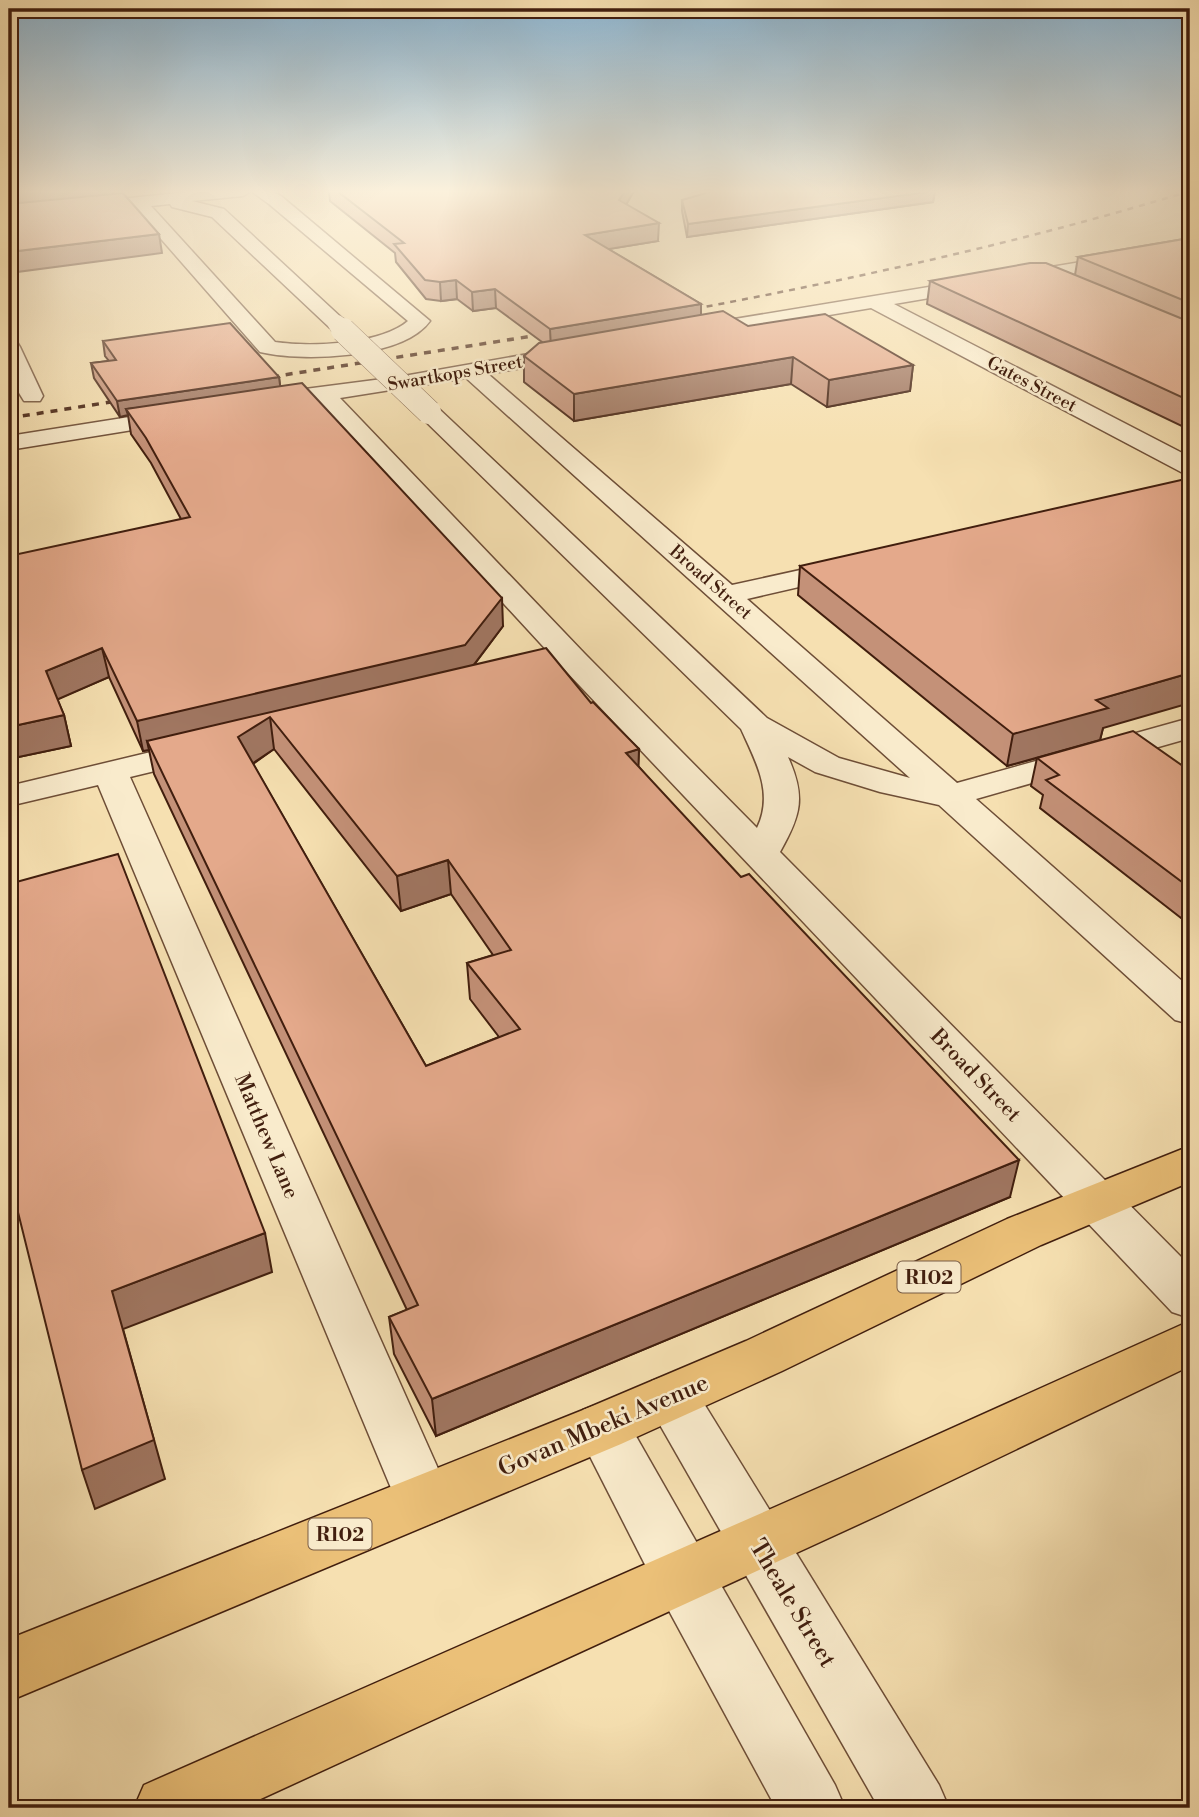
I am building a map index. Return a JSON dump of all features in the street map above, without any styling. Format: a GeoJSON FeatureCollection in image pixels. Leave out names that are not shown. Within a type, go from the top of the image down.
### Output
{"type":"FeatureCollection","features":[{"type":"Feature","properties":{"kind":"main road","name":"Govan Mbeki Avenue"},"geometry":{"type":"LineString","coordinates":[[9,1670],[602,1427],[764,1356],[1024,1232],[1190,1163]]}},
{"type":"Feature","properties":{"kind":"main road"},"geometry":{"type":"LineString","coordinates":[[167,1808],[757,1542],[1190,1342]]}},
{"type":"Feature","properties":{"kind":"street"},"geometry":{"type":"LineString","coordinates":[[204,276],[268,347],[289,351],[325,350],[395,337],[416,326],[420,321],[366,276]]}},
{"type":"Feature","properties":{"kind":"street"},"geometry":{"type":"LineString","coordinates":[[285,276],[755,725],[827,765],[892,785],[949,796],[1190,728]]}},
{"type":"Feature","properties":{"kind":"street"},"geometry":{"type":"LineString","coordinates":[[671,335],[1029,276]]}},
{"type":"Feature","properties":{"kind":"street"},"geometry":{"type":"LineString","coordinates":[[1044,276],[1078,291]]}},
{"type":"Feature","properties":{"kind":"street","name":"Gates Street"},"geometry":{"type":"LineString","coordinates":[[873,301],[1190,467]]}},
{"type":"Feature","properties":{"kind":"street"},"geometry":{"type":"LineString","coordinates":[[9,347],[32,396]]}},
{"type":"Feature","properties":{"kind":"street","name":"Swartkops Street"},"geometry":{"type":"LineString","coordinates":[[282,400],[398,384],[591,349]]}},
{"type":"Feature","properties":{"kind":"street","name":"Broad Street"},"geometry":{"type":"LineString","coordinates":[[470,370],[1190,1010]]}},
{"type":"Feature","properties":{"kind":"street","name":"Broad Street"},"geometry":{"type":"LineString","coordinates":[[323,394],[574,661],[1190,1298]]}},
{"type":"Feature","properties":{"kind":"street"},"geometry":{"type":"LineString","coordinates":[[9,443],[200,413]]}},
{"type":"Feature","properties":{"kind":"street"},"geometry":{"type":"LineString","coordinates":[[726,595],[876,561]]}},
{"type":"Feature","properties":{"kind":"street"},"geometry":{"type":"LineString","coordinates":[[534,671],[574,661]]}},
{"type":"Feature","properties":{"kind":"street"},"geometry":{"type":"LineString","coordinates":[[755,725],[780,781],[783,802],[780,817],[761,853]]}},
{"type":"Feature","properties":{"kind":"street"},"geometry":{"type":"LineString","coordinates":[[9,796],[229,743]]}},
{"type":"Feature","properties":{"kind":"street","name":"Matthew Lane"},"geometry":{"type":"LineString","coordinates":[[110,772],[424,1500]]}},
{"type":"Feature","properties":{"kind":"street","name":"Theale Street"},"geometry":{"type":"LineString","coordinates":[[671,1397],[916,1808]]}},
{"type":"Feature","properties":{"kind":"street"},"geometry":{"type":"LineString","coordinates":[[602,1427],[682,1576],[813,1808]]}},
{"type":"Feature","properties":{"kind":"building"},"geometry":{"type":"Polygon","coordinates":[[[421,276],[654,276],[701,304],[550,329],[495,289],[472,292],[456,280],[425,280],[421,276]]]}},
{"type":"Feature","properties":{"kind":"building"},"geometry":{"type":"Polygon","coordinates":[[[959,276],[1077,276],[1190,322],[1190,401],[930,281],[959,276]]]}},
{"type":"Feature","properties":{"kind":"building"},"geometry":{"type":"Polygon","coordinates":[[[1124,276],[1190,276],[1190,303],[1124,276]]]}},
{"type":"Feature","properties":{"kind":"building"},"geometry":{"type":"Polygon","coordinates":[[[723,311],[748,326],[825,314],[913,365],[829,380],[793,357],[574,394],[524,356],[539,343],[723,311]]]}},
{"type":"Feature","properties":{"kind":"building"},"geometry":{"type":"Polygon","coordinates":[[[230,323],[279,377],[117,401],[91,363],[116,360],[103,341],[230,323]]]}},
{"type":"Feature","properties":{"kind":"building"},"geometry":{"type":"Polygon","coordinates":[[[302,383],[502,598],[465,645],[137,721],[102,648],[46,671],[64,715],[9,727],[9,556],[190,517],[146,438],[126,409],[302,383]]]}},
{"type":"Feature","properties":{"kind":"building"},"geometry":{"type":"Polygon","coordinates":[[[1190,478],[1190,673],[1096,700],[1108,708],[1013,734],[800,566],[1190,478]]]}},
{"type":"Feature","properties":{"kind":"building"},"geometry":{"type":"Polygon","coordinates":[[[546,648],[591,703],[593,702],[639,749],[626,753],[741,877],[749,874],[1019,1160],[432,1399],[389,1317],[418,1305],[147,741],[546,648]],[[270,717],[238,737],[426,1066],[520,1029],[467,963],[511,950],[448,860],[397,876],[270,717]]]}},
{"type":"Feature","properties":{"kind":"building"},"geometry":{"type":"Polygon","coordinates":[[[1133,731],[1190,771],[1190,888],[1046,780],[1059,775],[1037,758],[1133,731]]]}},
{"type":"Feature","properties":{"kind":"building"},"geometry":{"type":"Polygon","coordinates":[[[118,854],[265,1233],[112,1291],[154,1440],[82,1470],[9,1176],[9,884],[118,854]]]}},
{"type":"Feature","properties":{"kind":"railway"},"geometry":{"type":"LineString","coordinates":[[683,311],[857,276]]}},
{"type":"Feature","properties":{"kind":"railway"},"geometry":{"type":"LineString","coordinates":[[258,379],[552,333]]}},
{"type":"Feature","properties":{"kind":"railway"},"geometry":{"type":"LineString","coordinates":[[9,418],[130,399]]}}]}
